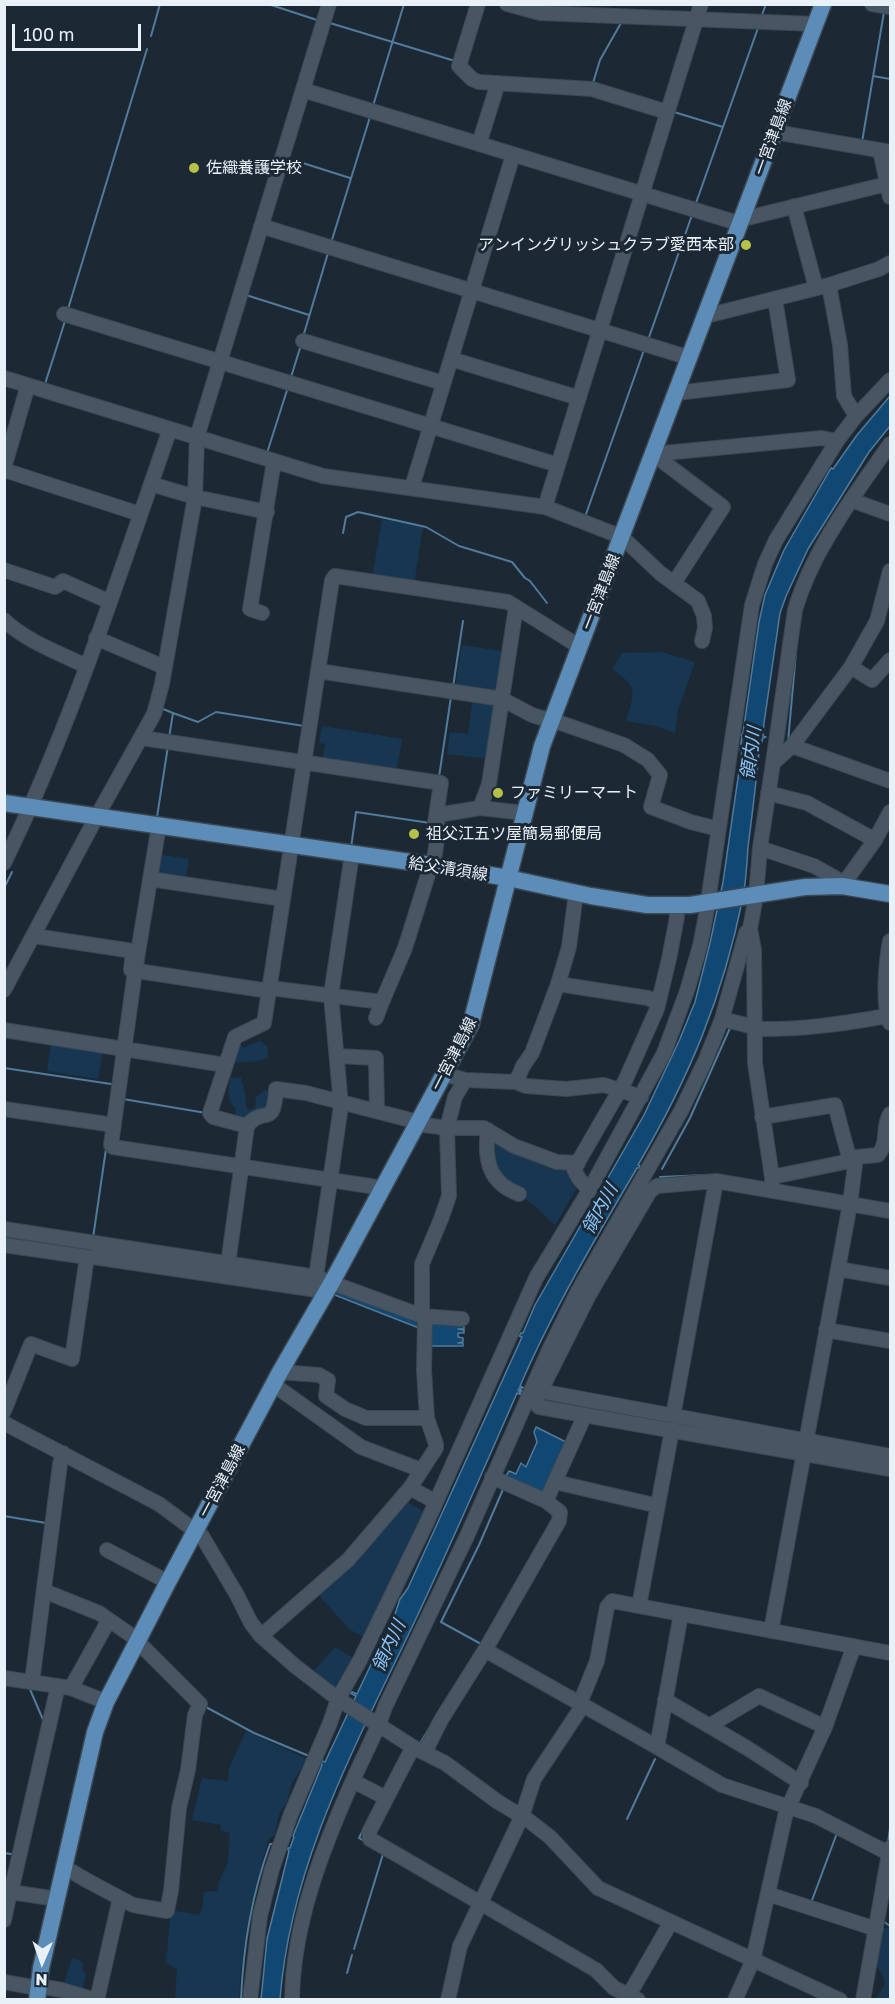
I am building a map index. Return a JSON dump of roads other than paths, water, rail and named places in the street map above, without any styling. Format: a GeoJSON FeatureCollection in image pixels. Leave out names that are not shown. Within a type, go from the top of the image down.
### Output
{"type":"FeatureCollection","features":[{"type":"Feature","properties":{"kind":"main road","name":"一宮津島線"},"geometry":{"type":"LineString","coordinates":[[38,1991],[95,1732],[106,1702],[195,1530],[326,1286],[383,1188],[474,1016],[542,746],[823,4]]}},
{"type":"Feature","properties":{"kind":"main road","name":"給父清須線"},"geometry":{"type":"LineString","coordinates":[[4,803],[432,865],[630,903],[676,906],[805,887],[843,884],[891,894]]}},
{"type":"Feature","properties":{"kind":"street"},"geometry":{"type":"LineString","coordinates":[[4,990],[154,714],[162,684],[195,497],[197,437],[329,4]]}},
{"type":"Feature","properties":{"kind":"street"},"geometry":{"type":"LineString","coordinates":[[478,4],[459,66],[475,81],[592,88],[667,112]]}},
{"type":"Feature","properties":{"kind":"street"},"geometry":{"type":"LineString","coordinates":[[507,4],[540,13],[601,10],[696,20],[816,24]]}},
{"type":"Feature","properties":{"kind":"street"},"geometry":{"type":"LineString","coordinates":[[545,507],[701,4]]}},
{"type":"Feature","properties":{"kind":"street"},"geometry":{"type":"LineString","coordinates":[[872,4],[891,7]]}},
{"type":"Feature","properties":{"kind":"street"},"geometry":{"type":"LineString","coordinates":[[478,144],[498,83]]}},
{"type":"Feature","properties":{"kind":"street"},"geometry":{"type":"LineString","coordinates":[[303,90],[642,194],[742,222],[794,206],[889,191],[885,151],[775,132]]}},
{"type":"Feature","properties":{"kind":"street"},"geometry":{"type":"LineString","coordinates":[[412,487],[513,155]]}},
{"type":"Feature","properties":{"kind":"street"},"geometry":{"type":"LineString","coordinates":[[794,206],[823,287],[840,345],[844,396],[856,416]]}},
{"type":"Feature","properties":{"kind":"street"},"geometry":{"type":"LineString","coordinates":[[261,226],[690,358]]}},
{"type":"Feature","properties":{"kind":"street"},"geometry":{"type":"LineString","coordinates":[[706,316],[823,287],[891,263]]}},
{"type":"Feature","properties":{"kind":"street"},"geometry":{"type":"LineString","coordinates":[[676,393],[788,380],[775,299]]}},
{"type":"Feature","properties":{"kind":"street"},"geometry":{"type":"LineString","coordinates":[[64,314],[558,465]]}},
{"type":"Feature","properties":{"kind":"street"},"geometry":{"type":"LineString","coordinates":[[303,341],[443,383]]}},
{"type":"Feature","properties":{"kind":"street"},"geometry":{"type":"LineString","coordinates":[[451,359],[579,398]]}},
{"type":"Feature","properties":{"kind":"street"},"geometry":{"type":"LineString","coordinates":[[4,378],[323,476],[545,507],[622,537],[698,601],[702,608],[705,628],[702,641]]}},
{"type":"Feature","properties":{"kind":"street"},"geometry":{"type":"LineString","coordinates":[[250,2000],[260,1916],[272,1869],[291,1814],[340,1700],[436,1502],[536,1278],[590,1189],[641,1097],[675,1027],[700,946],[709,902],[744,656],[756,590],[765,564],[776,540],[837,441],[856,416],[891,380]]}},
{"type":"Feature","properties":{"kind":"street"},"geometry":{"type":"LineString","coordinates":[[28,385],[4,469],[141,514]]}},
{"type":"Feature","properties":{"kind":"street"},"geometry":{"type":"LineString","coordinates":[[4,863],[32,807],[86,666],[170,429]]}},
{"type":"Feature","properties":{"kind":"street"},"geometry":{"type":"LineString","coordinates":[[653,454],[811,438],[837,441]]}},
{"type":"Feature","properties":{"kind":"street"},"geometry":{"type":"LineString","coordinates":[[772,1184],[755,1063],[754,950],[750,929],[795,610],[811,569],[851,500],[891,444]]}},
{"type":"Feature","properties":{"kind":"street"},"geometry":{"type":"LineString","coordinates":[[653,454],[723,507],[674,583]]}},
{"type":"Feature","properties":{"kind":"street"},"geometry":{"type":"LineString","coordinates":[[262,613],[250,609],[274,461]]}},
{"type":"Feature","properties":{"kind":"street"},"geometry":{"type":"LineString","coordinates":[[151,484],[195,497],[267,512]]}},
{"type":"Feature","properties":{"kind":"street"},"geometry":{"type":"LineString","coordinates":[[851,500],[891,514]]}},
{"type":"Feature","properties":{"kind":"street"},"geometry":{"type":"LineString","coordinates":[[4,570],[55,587],[63,581],[110,602]]}},
{"type":"Feature","properties":{"kind":"street"},"geometry":{"type":"LineString","coordinates":[[773,763],[792,746],[851,667],[877,621],[891,571]]}},
{"type":"Feature","properties":{"kind":"street"},"geometry":{"type":"LineString","coordinates":[[247,1126],[213,1117],[210,1113],[235,1037],[264,1023],[332,580],[335,576],[508,602],[580,648]]}},
{"type":"Feature","properties":{"kind":"street"},"geometry":{"type":"LineString","coordinates":[[480,808],[489,784],[516,607]]}},
{"type":"Feature","properties":{"kind":"street"},"geometry":{"type":"LineString","coordinates":[[4,620],[47,648],[86,666]]}},
{"type":"Feature","properties":{"kind":"street"},"geometry":{"type":"LineString","coordinates":[[96,638],[164,667]]}},
{"type":"Feature","properties":{"kind":"street"},"geometry":{"type":"LineString","coordinates":[[851,667],[872,680],[891,660]]}},
{"type":"Feature","properties":{"kind":"street"},"geometry":{"type":"LineString","coordinates":[[318,671],[502,699],[532,716],[624,745],[643,755],[660,775],[651,807],[718,829]]}},
{"type":"Feature","properties":{"kind":"street"},"geometry":{"type":"LineString","coordinates":[[142,738],[441,783],[435,823],[439,827],[432,865],[405,948],[376,1018]]}},
{"type":"Feature","properties":{"kind":"street"},"geometry":{"type":"LineString","coordinates":[[792,746],[891,781]]}},
{"type":"Feature","properties":{"kind":"street"},"geometry":{"type":"LineString","coordinates":[[768,793],[807,803],[875,840]]}},
{"type":"Feature","properties":{"kind":"street"},"geometry":{"type":"LineString","coordinates":[[436,814],[480,808],[525,813]]}},
{"type":"Feature","properties":{"kind":"street"},"geometry":{"type":"LineString","coordinates":[[760,848],[814,866],[843,884],[875,840],[891,812]]}},
{"type":"Feature","properties":{"kind":"street"},"geometry":{"type":"LineString","coordinates":[[159,825],[135,971],[111,1145],[383,1188]]}},
{"type":"Feature","properties":{"kind":"street"},"geometry":{"type":"LineString","coordinates":[[326,1286],[331,1180],[341,1103],[331,994],[352,854]]}},
{"type":"Feature","properties":{"kind":"street"},"geometry":{"type":"LineString","coordinates":[[150,879],[283,898]]}},
{"type":"Feature","properties":{"kind":"street"},"geometry":{"type":"LineString","coordinates":[[516,1082],[532,1053],[558,984],[569,947],[576,893]]}},
{"type":"Feature","properties":{"kind":"street"},"geometry":{"type":"LineString","coordinates":[[590,1189],[577,1178],[574,1169],[620,1089],[648,1029],[658,1002],[669,959],[676,906]]}},
{"type":"Feature","properties":{"kind":"street"},"geometry":{"type":"LineString","coordinates":[[296,1999],[298,1948],[313,1880],[332,1828],[385,1707],[467,1536],[577,1293],[681,1111],[706,1059],[722,1019],[746,933],[750,929]]}},
{"type":"Feature","properties":{"kind":"street"},"geometry":{"type":"LineString","coordinates":[[34,936],[133,951],[131,970],[135,971],[382,1002]]}},
{"type":"Feature","properties":{"kind":"street"},"geometry":{"type":"LineString","coordinates":[[722,1019],[754,1028],[789,1030],[889,1020],[886,990],[890,945]]}},
{"type":"Feature","properties":{"kind":"street"},"geometry":{"type":"LineString","coordinates":[[558,984],[648,998],[658,1002]]}},
{"type":"Feature","properties":{"kind":"street"},"geometry":{"type":"LineString","coordinates":[[4,1030],[225,1065]]}},
{"type":"Feature","properties":{"kind":"street"},"geometry":{"type":"LineString","coordinates":[[338,1056],[376,1058],[377,1110]]}},
{"type":"Feature","properties":{"kind":"street"},"geometry":{"type":"LineString","coordinates":[[444,1074],[465,1080],[516,1082],[526,1086],[554,1089],[604,1085],[641,1097]]}},
{"type":"Feature","properties":{"kind":"street"},"geometry":{"type":"LineString","coordinates":[[261,1636],[348,1560],[410,1488],[436,1448],[427,1418],[422,1264],[449,1196],[447,1128],[455,1097],[465,1080]]}},
{"type":"Feature","properties":{"kind":"street"},"geometry":{"type":"LineString","coordinates":[[228,1264],[247,1126],[252,1119],[268,1115],[273,1111],[276,1089],[306,1093],[377,1110],[418,1123],[447,1128],[484,1128],[514,1146],[557,1162],[578,1163]]}},
{"type":"Feature","properties":{"kind":"street"},"geometry":{"type":"LineString","coordinates":[[762,1117],[835,1105],[853,1160],[850,1204],[771,1631]]}},
{"type":"Feature","properties":{"kind":"street"},"geometry":{"type":"LineString","coordinates":[[4,1109],[114,1125]]}},
{"type":"Feature","properties":{"kind":"street"},"geometry":{"type":"LineString","coordinates":[[772,1184],[853,1160],[856,1157],[878,1155],[885,1146],[886,1123],[891,1114]]}},
{"type":"Feature","properties":{"kind":"street"},"geometry":{"type":"LineString","coordinates":[[488,1131],[486,1148],[492,1174],[510,1191],[519,1194]]}},
{"type":"Feature","properties":{"kind":"street"},"geometry":{"type":"LineString","coordinates":[[635,1606],[713,1181]]}},
{"type":"Feature","properties":{"kind":"street"},"geometry":{"type":"LineString","coordinates":[[669,1422],[585,1415],[539,1407],[535,1402],[589,1295],[650,1191],[663,1184],[713,1181],[772,1184],[850,1204],[891,1211]]}},
{"type":"Feature","properties":{"kind":"street"},"geometry":{"type":"LineString","coordinates":[[4,1229],[93,1255],[190,1270],[326,1286]]}},
{"type":"Feature","properties":{"kind":"street"},"geometry":{"type":"LineString","coordinates":[[4,1245],[87,1257],[93,1255],[228,1264],[326,1286],[424,1321],[462,1319]]}},
{"type":"Feature","properties":{"kind":"street"},"geometry":{"type":"LineString","coordinates":[[93,1255],[78,1341],[77,1366],[35,1351],[5,1419],[159,1504],[195,1530],[202,1536],[237,1594],[251,1623],[261,1636],[295,1666],[340,1700],[445,1763],[498,1802],[522,1816],[550,1837],[598,1888],[840,2000]]}},
{"type":"Feature","properties":{"kind":"street"},"geometry":{"type":"LineString","coordinates":[[838,1269],[891,1278]]}},
{"type":"Feature","properties":{"kind":"street"},"geometry":{"type":"LineString","coordinates":[[826,1330],[891,1341]]}},
{"type":"Feature","properties":{"kind":"street"},"geometry":{"type":"LineString","coordinates":[[277,1378],[319,1375],[328,1380],[326,1396],[345,1409],[366,1418],[427,1418]]}},
{"type":"Feature","properties":{"kind":"street"},"geometry":{"type":"LineString","coordinates":[[277,1378],[361,1447],[421,1470]]}},
{"type":"Feature","properties":{"kind":"street"},"geometry":{"type":"LineString","coordinates":[[540,1391],[669,1422],[805,1447],[891,1469]]}},
{"type":"Feature","properties":{"kind":"street"},"geometry":{"type":"LineString","coordinates":[[546,1501],[585,1415]]}},
{"type":"Feature","properties":{"kind":"street"},"geometry":{"type":"LineString","coordinates":[[635,1606],[650,1504],[669,1422]]}},
{"type":"Feature","properties":{"kind":"street"},"geometry":{"type":"LineString","coordinates":[[805,1447],[891,1456]]}},
{"type":"Feature","properties":{"kind":"street"},"geometry":{"type":"LineString","coordinates":[[32,1682],[63,1453]]}},
{"type":"Feature","properties":{"kind":"street"},"geometry":{"type":"LineString","coordinates":[[492,1478],[546,1501],[560,1512],[559,1521],[485,1650],[441,1720],[386,1798],[369,1832],[370,1839],[596,1970],[614,1988],[631,1998],[671,1922]]}},
{"type":"Feature","properties":{"kind":"street"},"geometry":{"type":"LineString","coordinates":[[555,1482],[650,1504]]}},
{"type":"Feature","properties":{"kind":"street"},"geometry":{"type":"LineString","coordinates":[[410,1488],[436,1502]]}},
{"type":"Feature","properties":{"kind":"street"},"geometry":{"type":"LineString","coordinates":[[106,1550],[168,1582]]}},
{"type":"Feature","properties":{"kind":"street"},"geometry":{"type":"LineString","coordinates":[[44,1591],[99,1614],[137,1640],[200,1704],[195,1715],[188,1770],[179,1808],[167,1911],[133,1905],[64,1867]]}},
{"type":"Feature","properties":{"kind":"street"},"geometry":{"type":"LineString","coordinates":[[448,2000],[460,1946],[522,1816],[534,1779],[582,1704],[597,1661],[607,1607],[612,1601],[891,1653]]}},
{"type":"Feature","properties":{"kind":"street"},"geometry":{"type":"LineString","coordinates":[[653,1745],[665,1700],[677,1613]]}},
{"type":"Feature","properties":{"kind":"street"},"geometry":{"type":"LineString","coordinates":[[653,1745],[677,1613]]}},
{"type":"Feature","properties":{"kind":"street"},"geometry":{"type":"LineString","coordinates":[[4,1920],[8,1892],[64,1687],[109,1620]]}},
{"type":"Feature","properties":{"kind":"street"},"geometry":{"type":"LineString","coordinates":[[735,2000],[753,1960],[789,1806],[825,1727],[854,1646]]}},
{"type":"Feature","properties":{"kind":"street"},"geometry":{"type":"LineString","coordinates":[[485,1650],[722,1785],[816,1816],[888,1851],[855,2000]]}},
{"type":"Feature","properties":{"kind":"street"},"geometry":{"type":"LineString","coordinates":[[4,1678],[64,1687],[106,1702]]}},
{"type":"Feature","properties":{"kind":"street"},"geometry":{"type":"LineString","coordinates":[[709,1726],[759,1696],[825,1727]]}},
{"type":"Feature","properties":{"kind":"street"},"geometry":{"type":"LineString","coordinates":[[665,1700],[801,1782]]}},
{"type":"Feature","properties":{"kind":"street"},"geometry":{"type":"LineString","coordinates":[[353,1781],[386,1798]]}},
{"type":"Feature","properties":{"kind":"street"},"geometry":{"type":"LineString","coordinates":[[8,1892],[57,1899]]}},
{"type":"Feature","properties":{"kind":"street"},"geometry":{"type":"LineString","coordinates":[[768,1893],[872,1928]]}},
{"type":"Feature","properties":{"kind":"street"},"geometry":{"type":"LineString","coordinates":[[4,1982],[38,1991],[62,1990],[96,2000],[120,1898]]}},
{"type":"Feature","properties":{"kind":"street"},"geometry":{"type":"LineString","coordinates":[[863,2000],[872,1928]]}},
{"type":"Feature","properties":{"kind":"water","name":"領内川"},"geometry":{"type":"Polygon","coordinates":[[[890,396],[890,426],[869,452],[808,549],[780,613],[764,723],[763,736],[766,737],[763,738],[759,752],[743,897],[725,969],[702,1036],[673,1100],[638,1165],[639,1168],[590,1248],[546,1330],[520,1386],[524,1388],[519,1388],[523,1392],[518,1390],[522,1395],[517,1393],[440,1568],[348,1761],[329,1806],[297,1900],[286,1949],[280,1999],[261,2000],[267,1939],[289,1851],[287,1848],[290,1848],[322,1761],[325,1762],[356,1696],[350,1691],[357,1694],[400,1599],[408,1588],[522,1337],[519,1336],[523,1333],[535,1305],[644,1115],[695,1002],[723,882],[742,750],[740,750],[742,736],[740,735],[743,733],[765,595],[784,550],[831,468],[833,469],[857,435],[890,396]]]}},
{"type":"Feature","properties":{"kind":"water"},"geometry":{"type":"Polygon","coordinates":[[[4,1236],[317,1283],[459,1323],[459,1326],[464,1326],[464,1329],[458,1329],[464,1330],[464,1333],[458,1333],[458,1337],[463,1338],[463,1342],[458,1343],[463,1343],[463,1346],[430,1346],[419,1328],[317,1288],[5,1240],[4,1236]]]}},
{"type":"Feature","properties":{"kind":"water"},"geometry":{"type":"Polygon","coordinates":[[[536,1427],[566,1442],[543,1493],[506,1476],[509,1471],[516,1474],[521,1463],[526,1467],[537,1442],[534,1432],[536,1427]]]}},
{"type":"Feature","properties":{"kind":"waterway"},"geometry":{"type":"LineString","coordinates":[[151,36],[160,4]]}},
{"type":"Feature","properties":{"kind":"waterway"},"geometry":{"type":"LineString","coordinates":[[268,4],[320,21]]}},
{"type":"Feature","properties":{"kind":"waterway"},"geometry":{"type":"LineString","coordinates":[[373,106],[404,4]]}},
{"type":"Feature","properties":{"kind":"waterway"},"geometry":{"type":"LineString","coordinates":[[762,15],[766,4]]}},
{"type":"Feature","properties":{"kind":"waterway"},"geometry":{"type":"LineString","coordinates":[[862,142],[884,12]]}},
{"type":"Feature","properties":{"kind":"waterway"},"geometry":{"type":"LineString","coordinates":[[330,23],[455,61]]}},
{"type":"Feature","properties":{"kind":"waterway"},"geometry":{"type":"LineString","coordinates":[[593,83],[600,60],[621,23]]}},
{"type":"Feature","properties":{"kind":"waterway"},"geometry":{"type":"LineString","coordinates":[[696,203],[758,28]]}},
{"type":"Feature","properties":{"kind":"waterway"},"geometry":{"type":"LineString","coordinates":[[68,309],[147,49]]}},
{"type":"Feature","properties":{"kind":"waterway"},"geometry":{"type":"LineString","coordinates":[[873,76],[890,79]]}},
{"type":"Feature","properties":{"kind":"waterway"},"geometry":{"type":"LineString","coordinates":[[674,112],[723,127]]}},
{"type":"Feature","properties":{"kind":"waterway"},"geometry":{"type":"LineString","coordinates":[[331,243],[370,117]]}},
{"type":"Feature","properties":{"kind":"waterway"},"geometry":{"type":"LineString","coordinates":[[287,158],[350,178]]}},
{"type":"Feature","properties":{"kind":"waterway"},"geometry":{"type":"LineString","coordinates":[[648,340],[692,215]]}},
{"type":"Feature","properties":{"kind":"waterway"},"geometry":{"type":"LineString","coordinates":[[303,337],[328,253]]}},
{"type":"Feature","properties":{"kind":"waterway"},"geometry":{"type":"LineString","coordinates":[[246,295],[309,315]]}},
{"type":"Feature","properties":{"kind":"waterway"},"geometry":{"type":"LineString","coordinates":[[45,384],[65,321]]}},
{"type":"Feature","properties":{"kind":"waterway"},"geometry":{"type":"LineString","coordinates":[[291,377],[301,345]]}},
{"type":"Feature","properties":{"kind":"waterway"},"geometry":{"type":"LineString","coordinates":[[585,517],[644,350]]}},
{"type":"Feature","properties":{"kind":"waterway"},"geometry":{"type":"LineString","coordinates":[[267,453],[288,387]]}},
{"type":"Feature","properties":{"kind":"waterway"},"geometry":{"type":"LineString","coordinates":[[826,553],[853,509]]}},
{"type":"Feature","properties":{"kind":"waterway"},"geometry":{"type":"LineString","coordinates":[[343,533],[346,517],[358,512],[426,527],[459,546],[512,562],[547,603]]}},
{"type":"Feature","properties":{"kind":"waterway"},"geometry":{"type":"LineString","coordinates":[[453,687],[463,621]]}},
{"type":"Feature","properties":{"kind":"waterway"},"geometry":{"type":"LineString","coordinates":[[788,742],[796,652]]}},
{"type":"Feature","properties":{"kind":"waterway"},"geometry":{"type":"LineString","coordinates":[[439,777],[451,697]]}},
{"type":"Feature","properties":{"kind":"waterway"},"geometry":{"type":"LineString","coordinates":[[163,709],[173,713]]}},
{"type":"Feature","properties":{"kind":"waterway"},"geometry":{"type":"LineString","coordinates":[[169,738],[173,713],[198,722],[216,712],[304,726]]}},
{"type":"Feature","properties":{"kind":"waterway"},"geometry":{"type":"LineString","coordinates":[[157,817],[168,746]]}},
{"type":"Feature","properties":{"kind":"waterway"},"geometry":{"type":"LineString","coordinates":[[351,848],[356,812],[430,823]]}},
{"type":"Feature","properties":{"kind":"waterway"},"geometry":{"type":"LineString","coordinates":[[4,888],[12,872]]}},
{"type":"Feature","properties":{"kind":"waterway"},"geometry":{"type":"LineString","coordinates":[[662,1169],[690,1118],[730,1028],[733,1028]]}},
{"type":"Feature","properties":{"kind":"waterway"},"geometry":{"type":"LineString","coordinates":[[4,1068],[111,1084]]}},
{"type":"Feature","properties":{"kind":"waterway"},"geometry":{"type":"LineString","coordinates":[[123,1099],[206,1113]]}},
{"type":"Feature","properties":{"kind":"waterway"},"geometry":{"type":"LineString","coordinates":[[93,1238],[106,1149]]}},
{"type":"Feature","properties":{"kind":"waterway"},"geometry":{"type":"LineString","coordinates":[[660,1177],[707,1175]]}},
{"type":"Feature","properties":{"kind":"waterway"},"geometry":{"type":"LineString","coordinates":[[755,1181],[767,1183]]}},
{"type":"Feature","properties":{"kind":"waterway"},"geometry":{"type":"LineString","coordinates":[[570,1403],[575,1406],[777,1442]]}},
{"type":"Feature","properties":{"kind":"waterway"},"geometry":{"type":"LineString","coordinates":[[481,1644],[441,1622],[479,1545],[504,1487]]}},
{"type":"Feature","properties":{"kind":"waterway"},"geometry":{"type":"LineString","coordinates":[[4,1516],[46,1523]]}},
{"type":"Feature","properties":{"kind":"waterway"},"geometry":{"type":"LineString","coordinates":[[29,1687],[44,1722]]}},
{"type":"Feature","properties":{"kind":"waterway"},"geometry":{"type":"LineString","coordinates":[[204,1706],[254,1733],[309,1756]]}},
{"type":"Feature","properties":{"kind":"waterway"},"geometry":{"type":"LineString","coordinates":[[421,1742],[431,1725]]}},
{"type":"Feature","properties":{"kind":"waterway"},"geometry":{"type":"LineString","coordinates":[[627,1819],[655,1759]]}},
{"type":"Feature","properties":{"kind":"waterway"},"geometry":{"type":"LineString","coordinates":[[888,1843],[890,1828]]}},
{"type":"Feature","properties":{"kind":"waterway"},"geometry":{"type":"LineString","coordinates":[[363,1830],[359,1838],[364,1841]]}},
{"type":"Feature","properties":{"kind":"waterway"},"geometry":{"type":"LineString","coordinates":[[811,1903],[837,1833]]}},
{"type":"Feature","properties":{"kind":"waterway"},"geometry":{"type":"LineString","coordinates":[[241,2000],[246,1941],[253,1901],[270,1844],[276,1840]]}},
{"type":"Feature","properties":{"kind":"waterway"},"geometry":{"type":"LineString","coordinates":[[4,1853],[11,1854]]}},
{"type":"Feature","properties":{"kind":"waterway"},"geometry":{"type":"LineString","coordinates":[[354,1949],[383,1854]]}},
{"type":"Feature","properties":{"kind":"waterway"},"geometry":{"type":"LineString","coordinates":[[883,1921],[890,1926]]}},
{"type":"Feature","properties":{"kind":"waterway"},"geometry":{"type":"LineString","coordinates":[[347,1973],[352,1955]]}},
{"type":"Feature","properties":{"kind":"place","name":"佐織養護学校"},"geometry":{"type":"Point","coordinates":[194,168]}},
{"type":"Feature","properties":{"kind":"place","name":"アンイングリッシュクラブ愛西本部"},"geometry":{"type":"Point","coordinates":[746,245]}},
{"type":"Feature","properties":{"kind":"place","name":"ファミリーマート"},"geometry":{"type":"Point","coordinates":[498,793]}},
{"type":"Feature","properties":{"kind":"place","name":"祖父江五ツ屋簡易郵便局"},"geometry":{"type":"Point","coordinates":[414,834]}}]}
